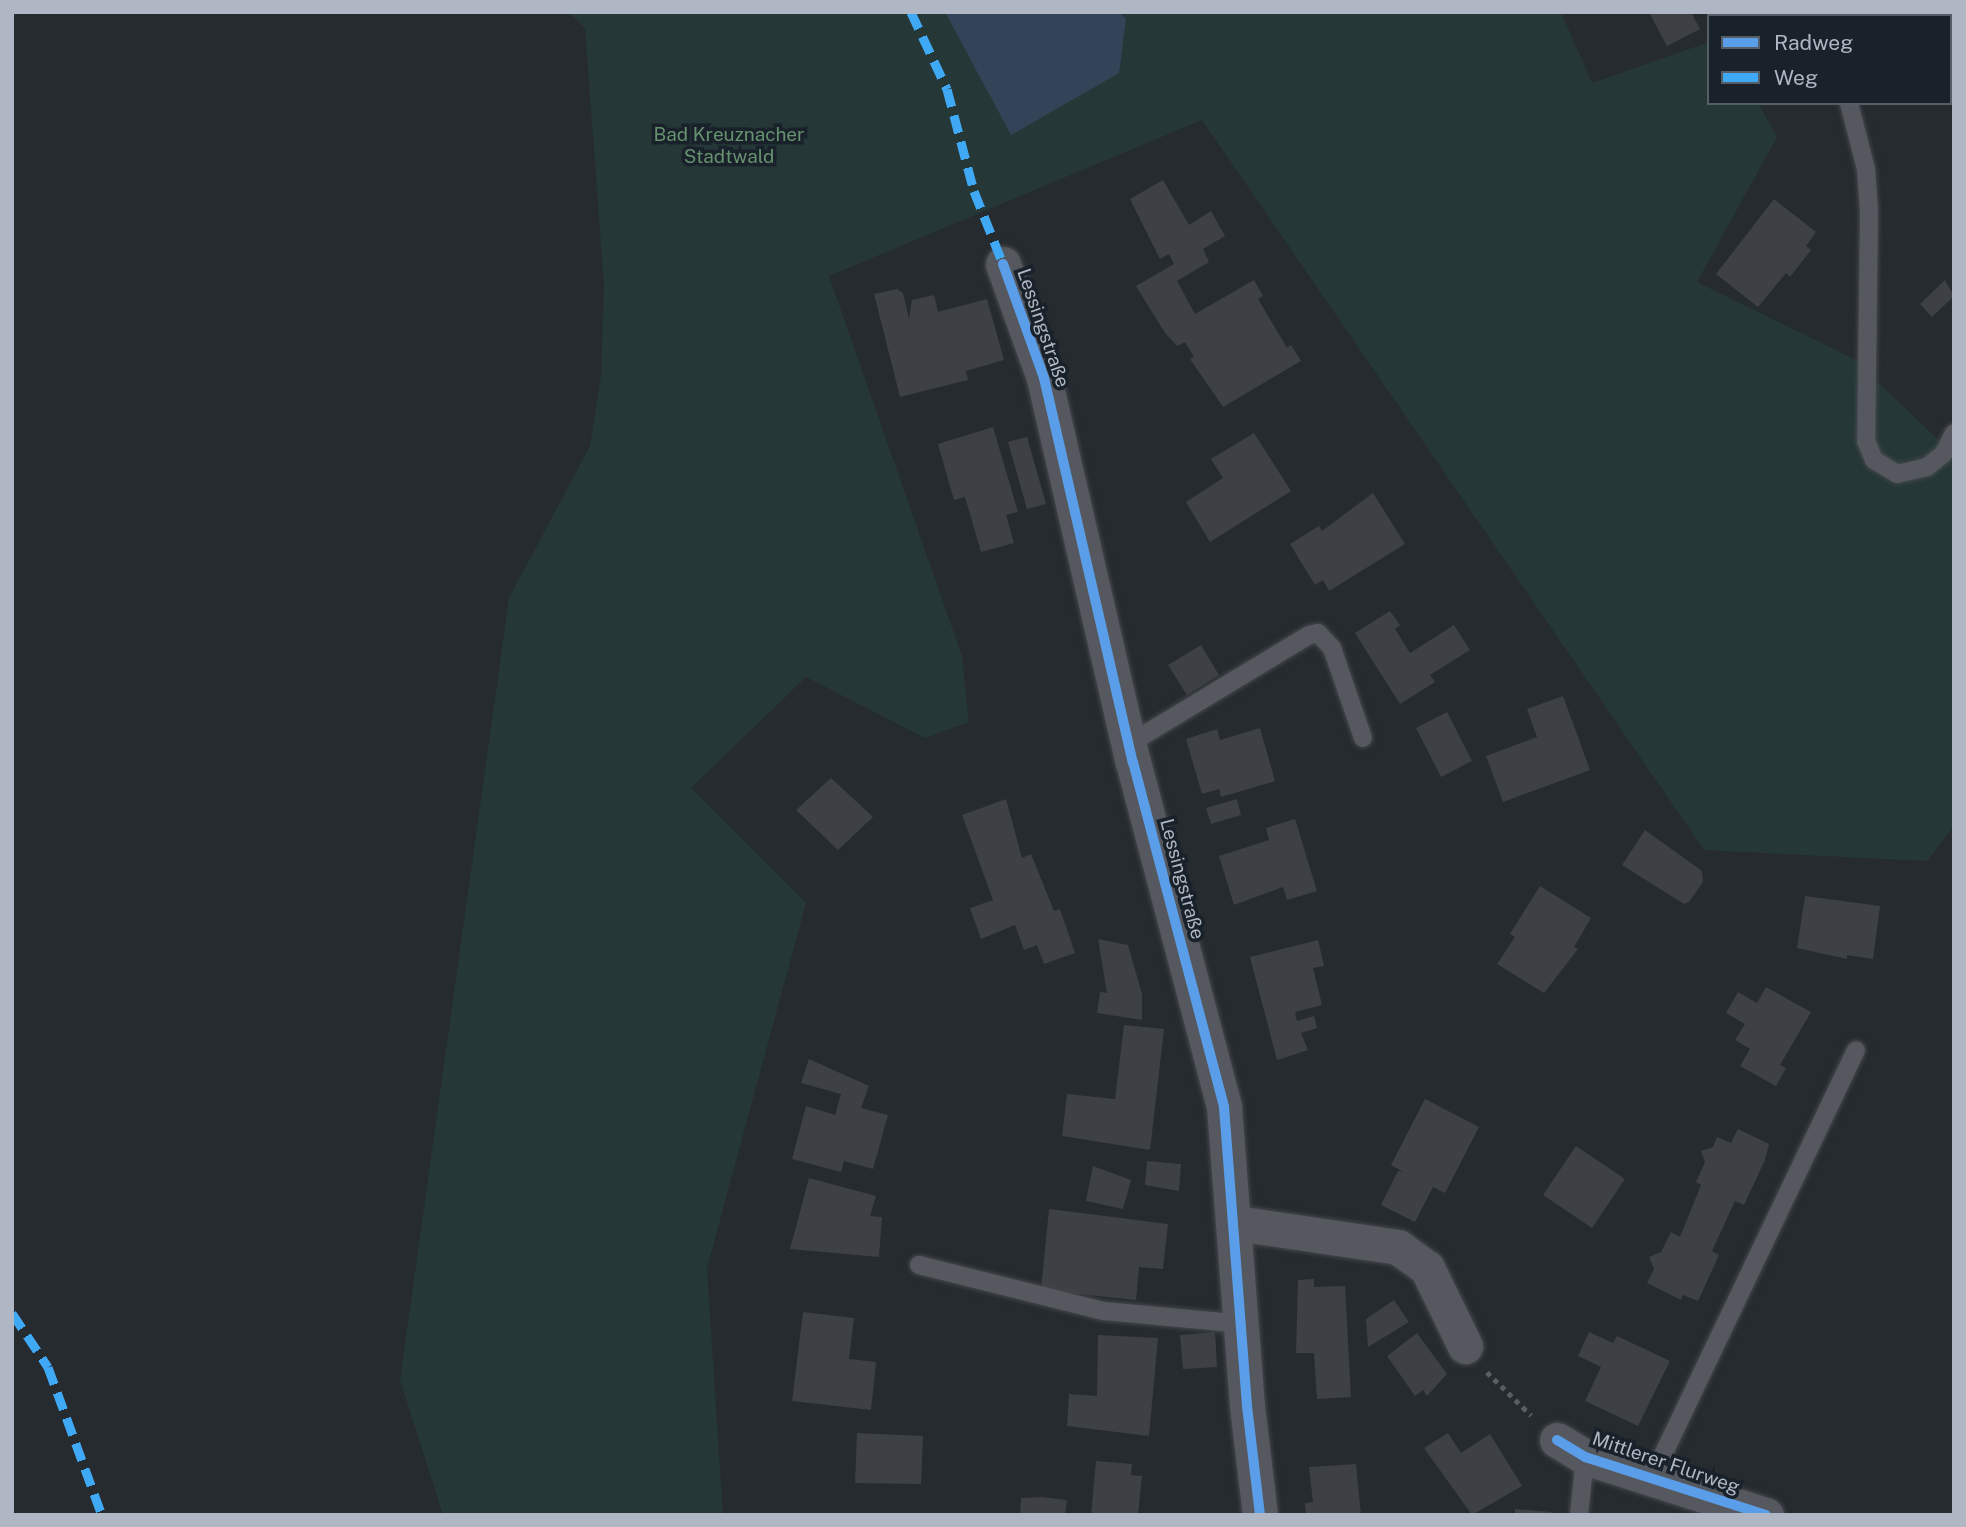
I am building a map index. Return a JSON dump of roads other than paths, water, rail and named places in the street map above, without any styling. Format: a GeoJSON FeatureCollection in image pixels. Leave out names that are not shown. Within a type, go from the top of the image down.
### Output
{"type":"FeatureCollection","features":[{"type":"Feature","properties":{"kind":"street","name":"Lessingstraße"},"geometry":{"type":"LineString","coordinates":[[1003,264],[1044,378],[1129,744],[1224,1107],[1260,1515]]}},
{"type":"Feature","properties":{"kind":"street"},"geometry":{"type":"LineString","coordinates":[[1236,1223],[1398,1247],[1427,1268],[1465,1346]]}},
{"type":"Feature","properties":{"kind":"street","name":"Mittlerer Flurweg"},"geometry":{"type":"LineString","coordinates":[[1571,1448],[1651,1480],[1766,1515]]}},
{"type":"Feature","properties":{"kind":"lane"},"geometry":{"type":"LineString","coordinates":[[1850,105],[1866,169],[1869,211],[1866,441],[1874,460],[1898,474],[1927,467],[1944,453],[1954,433]]}},
{"type":"Feature","properties":{"kind":"lane"},"geometry":{"type":"LineString","coordinates":[[1129,744],[1309,635],[1318,633],[1332,649],[1363,738]]}},
{"type":"Feature","properties":{"kind":"lane"},"geometry":{"type":"LineString","coordinates":[[1651,1480],[1856,1050]]}},
{"type":"Feature","properties":{"kind":"lane"},"geometry":{"type":"LineString","coordinates":[[919,1265],[1104,1311],[1243,1324]]}},
{"type":"Feature","properties":{"kind":"lane"},"geometry":{"type":"LineString","coordinates":[[1571,1448],[1579,1515]]}},
{"type":"Feature","properties":{"kind":"water"},"geometry":{"type":"Polygon","coordinates":[[[945,12],[1119,12],[1126,19],[1119,73],[1011,135],[945,12]]]}},
{"type":"Feature","properties":{"kind":"park label","name":"Bad Kreuznacher Stadtwald"},"geometry":{"type":"Point","coordinates":[729,146]}}]}
